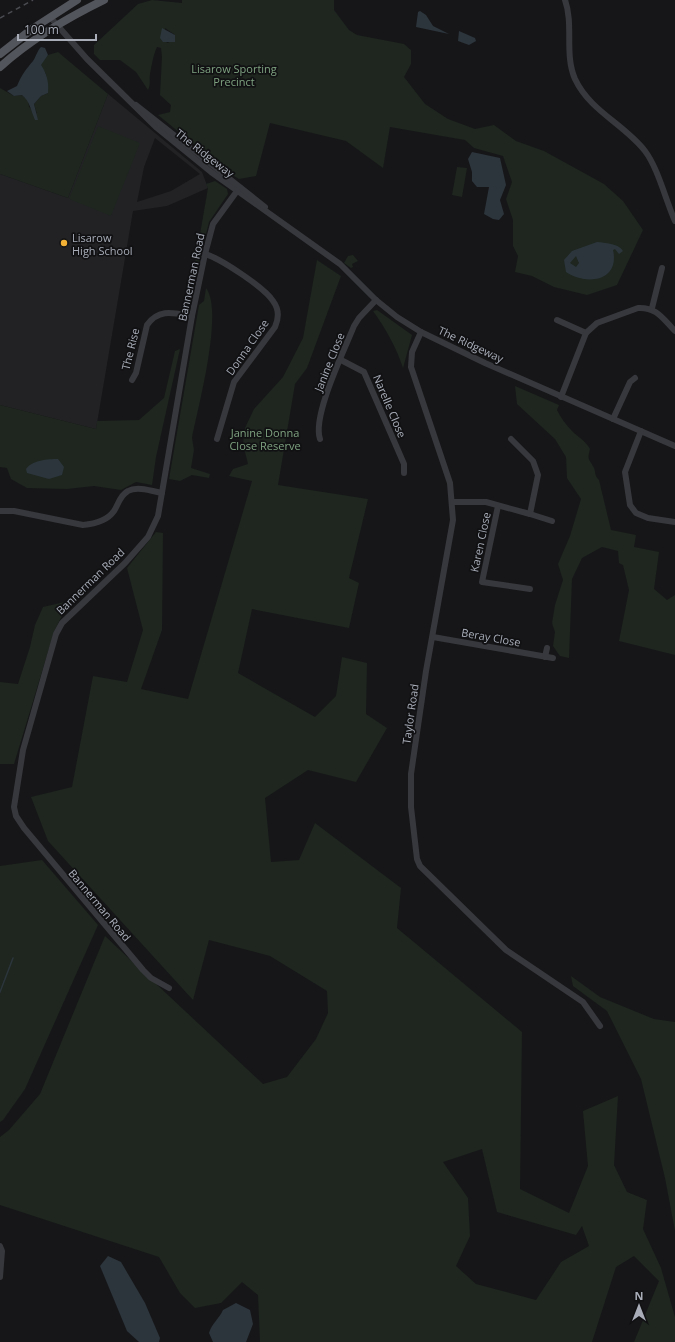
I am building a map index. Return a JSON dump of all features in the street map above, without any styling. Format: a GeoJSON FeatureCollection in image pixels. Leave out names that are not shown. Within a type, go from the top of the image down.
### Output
{"type":"FeatureCollection","features":[{"type":"Feature","properties":{"kind":"main road"},"geometry":{"type":"LineString","coordinates":[[0,54],[50,17],[77,0]]}},
{"type":"Feature","properties":{"kind":"main road"},"geometry":{"type":"LineString","coordinates":[[0,67],[23,48],[104,0]]}},
{"type":"Feature","properties":{"kind":"street"},"geometry":{"type":"LineString","coordinates":[[565,0],[568,9],[571,62],[577,81],[592,105],[644,150],[675,221]]}},
{"type":"Feature","properties":{"kind":"street","name":"The Ridgeway"},"geometry":{"type":"LineString","coordinates":[[50,17],[120,94],[157,128],[211,172],[282,222],[350,273],[376,300],[421,332],[561,397],[675,446]]}},
{"type":"Feature","properties":{"kind":"street","name":"The Ridgeway"},"geometry":{"type":"LineString","coordinates":[[120,94],[235,182],[282,222]]}},
{"type":"Feature","properties":{"kind":"street"},"geometry":{"type":"LineString","coordinates":[[157,128],[165,127]]}},
{"type":"Feature","properties":{"kind":"street"},"geometry":{"type":"LineString","coordinates":[[206,161],[205,164],[211,168],[211,172]]}},
{"type":"Feature","properties":{"kind":"street"},"geometry":{"type":"LineString","coordinates":[[235,182],[237,191]]}},
{"type":"Feature","properties":{"kind":"street","name":"Bannerman Road"},"geometry":{"type":"LineString","coordinates":[[169,988],[151,978],[143,970],[28,834],[16,816],[14,808],[23,750],[56,634],[62,622],[125,563],[148,537],[158,516],[192,316],[205,254],[213,224],[237,191]]}},
{"type":"Feature","properties":{"kind":"street","name":"Donna Close"},"geometry":{"type":"LineString","coordinates":[[205,254],[225,262],[270,296],[278,314],[276,327],[234,382],[217,439]]}},
{"type":"Feature","properties":{"kind":"street"},"geometry":{"type":"LineString","coordinates":[[652,308],[662,268]]}},
{"type":"Feature","properties":{"kind":"street","name":"Janine Close"},"geometry":{"type":"LineString","coordinates":[[320,439],[318,434],[321,410],[354,326],[359,318],[376,300]]}},
{"type":"Feature","properties":{"kind":"street"},"geometry":{"type":"LineString","coordinates":[[561,397],[586,333],[597,323],[638,308],[652,308],[675,331]]}},
{"type":"Feature","properties":{"kind":"street","name":"The Rise"},"geometry":{"type":"LineString","coordinates":[[132,380],[136,373],[147,325],[152,319],[158,314],[169,312],[192,316]]}},
{"type":"Feature","properties":{"kind":"street"},"geometry":{"type":"LineString","coordinates":[[557,320],[586,333]]}},
{"type":"Feature","properties":{"kind":"street","name":"Taylor Road"},"geometry":{"type":"LineString","coordinates":[[421,332],[412,352],[412,367],[450,483],[453,502],[453,520],[426,671],[411,774],[411,807],[416,852],[420,866],[506,950],[583,1002],[600,1026]]}},
{"type":"Feature","properties":{"kind":"street","name":"Narelle Close"},"geometry":{"type":"LineString","coordinates":[[341,360],[364,372],[404,464],[404,473]]}},
{"type":"Feature","properties":{"kind":"street"},"geometry":{"type":"LineString","coordinates":[[613,419],[630,382],[635,378]]}},
{"type":"Feature","properties":{"kind":"street"},"geometry":{"type":"LineString","coordinates":[[641,431],[625,472],[630,505],[636,513],[648,518],[675,522]]}},
{"type":"Feature","properties":{"kind":"street"},"geometry":{"type":"LineString","coordinates":[[511,439],[533,461],[538,475],[530,514]]}},
{"type":"Feature","properties":{"kind":"street"},"geometry":{"type":"LineString","coordinates":[[0,511],[14,511],[83,525],[94,524],[113,513],[119,500],[128,491],[142,489],[162,493]]}},
{"type":"Feature","properties":{"kind":"street"},"geometry":{"type":"LineString","coordinates":[[453,502],[486,502],[552,521]]}},
{"type":"Feature","properties":{"kind":"street","name":"Karen Close"},"geometry":{"type":"LineString","coordinates":[[498,506],[482,582],[530,589]]}},
{"type":"Feature","properties":{"kind":"street","name":"Beray Close"},"geometry":{"type":"LineString","coordinates":[[433,637],[553,658]]}},
{"type":"Feature","properties":{"kind":"street"},"geometry":{"type":"LineString","coordinates":[[545,657],[547,648]]}},
{"type":"Feature","properties":{"kind":"street"},"geometry":{"type":"LineString","coordinates":[[0,1246],[2,1252],[0,1277]]}},
{"type":"Feature","properties":{"kind":"shaded area"},"geometry":{"type":"Polygon","coordinates":[[[420,11],[426,15],[433,26],[449,34],[416,27],[418,12],[420,11]]]}},
{"type":"Feature","properties":{"kind":"shaded area"},"geometry":{"type":"Polygon","coordinates":[[[162,28],[175,35],[175,42],[163,42],[160,38],[162,28]]]}},
{"type":"Feature","properties":{"kind":"shaded area"},"geometry":{"type":"Polygon","coordinates":[[[459,31],[475,38],[476,41],[469,45],[458,41],[459,31]]]}},
{"type":"Feature","properties":{"kind":"shaded area"},"geometry":{"type":"Polygon","coordinates":[[[41,47],[45,48],[48,55],[41,65],[47,78],[48,93],[41,96],[34,104],[38,120],[35,120],[29,103],[25,97],[22,95],[14,96],[7,91],[17,86],[41,47]]]}},
{"type":"Feature","properties":{"kind":"shaded area","name":"Lisarow High School"},"geometry":{"type":"Polygon","coordinates":[[[108,94],[202,172],[208,188],[167,206],[133,211],[96,429],[0,405],[0,174],[68,198],[108,94]],[[155,138],[144,167],[137,202],[171,191],[200,174],[155,138]]]}},
{"type":"Feature","properties":{"kind":"shaded area"},"geometry":{"type":"Polygon","coordinates":[[[472,152],[500,158],[506,185],[500,200],[504,214],[499,220],[493,219],[484,214],[489,187],[477,187],[472,181],[472,172],[468,159],[472,152]]]}},
{"type":"Feature","properties":{"kind":"shaded area"},"geometry":{"type":"Polygon","coordinates":[[[597,242],[618,246],[623,251],[619,254],[615,249],[613,250],[614,260],[612,268],[607,274],[600,278],[583,279],[566,272],[564,260],[572,251],[597,242]],[[576,256],[570,263],[576,267],[579,263],[576,256]]]}},
{"type":"Feature","properties":{"kind":"shaded area"},"geometry":{"type":"Polygon","coordinates":[[[58,459],[64,467],[62,475],[49,479],[27,473],[26,469],[36,462],[58,459]]]}},
{"type":"Feature","properties":{"kind":"shaded area"},"geometry":{"type":"Polygon","coordinates":[[[108,1256],[121,1262],[145,1303],[160,1338],[159,1342],[139,1342],[127,1331],[100,1266],[108,1256]]]}},
{"type":"Feature","properties":{"kind":"shaded area"},"geometry":{"type":"Polygon","coordinates":[[[236,1303],[250,1310],[253,1324],[246,1342],[213,1342],[209,1333],[212,1326],[223,1310],[236,1303]]]}},
{"type":"Feature","properties":{"kind":"green space","name":"Lisarow Sporting Precinct"},"geometry":{"type":"Polygon","coordinates":[[[152,0],[182,3],[182,0],[334,0],[334,10],[349,30],[357,35],[404,44],[411,50],[411,64],[404,77],[425,104],[448,119],[475,129],[494,125],[516,141],[544,151],[604,184],[623,201],[643,230],[617,285],[587,295],[554,287],[532,276],[515,272],[518,256],[513,246],[513,220],[506,199],[512,182],[503,156],[474,148],[465,140],[390,127],[383,168],[346,141],[270,123],[256,176],[239,179],[229,173],[158,115],[170,112],[171,105],[160,95],[161,48],[157,47],[154,54],[148,90],[136,72],[120,60],[100,60],[94,54],[94,45],[138,4],[152,0]],[[165,28],[164,41],[168,43],[175,35],[165,28]]]}},
{"type":"Feature","properties":{"kind":"green space"},"geometry":{"type":"Polygon","coordinates":[[[58,52],[108,94],[68,198],[0,174],[0,88],[14,96],[22,95],[28,99],[29,107],[37,114],[34,104],[41,96],[48,93],[46,74],[40,65],[48,55],[58,52]]]}},
{"type":"Feature","properties":{"kind":"green space"},"geometry":{"type":"Polygon","coordinates":[[[98,126],[140,143],[111,216],[69,199],[98,126]]]}},
{"type":"Feature","properties":{"kind":"green space"},"geometry":{"type":"Polygon","coordinates":[[[457,167],[467,168],[462,197],[452,195],[457,167]]]}},
{"type":"Feature","properties":{"kind":"green space"},"geometry":{"type":"Polygon","coordinates":[[[215,181],[227,189],[228,194],[209,222],[193,287],[191,286],[208,188],[206,184],[215,181]]]}},
{"type":"Feature","properties":{"kind":"green space"},"geometry":{"type":"Polygon","coordinates":[[[353,255],[358,261],[352,264],[353,267],[351,268],[344,263],[348,256],[353,255]]]}},
{"type":"Feature","properties":{"kind":"green space","name":"Janine Donna Close Reserve"},"geometry":{"type":"Polygon","coordinates":[[[317,260],[341,276],[307,368],[295,384],[278,485],[368,499],[349,578],[359,583],[349,628],[252,609],[238,673],[315,717],[336,696],[342,657],[367,663],[366,714],[387,728],[356,782],[308,770],[265,798],[271,862],[299,860],[315,823],[401,888],[397,928],[522,1032],[520,1189],[569,1213],[588,1166],[583,1111],[618,1096],[614,1165],[627,1192],[647,1200],[643,1229],[661,1268],[675,1317],[675,1342],[634,1342],[659,1281],[634,1256],[616,1267],[592,1342],[260,1342],[258,1295],[242,1282],[221,1303],[195,1308],[180,1293],[159,1257],[0,1205],[0,1137],[9,1130],[40,1094],[105,936],[263,1084],[287,1077],[316,1039],[328,1013],[327,991],[270,956],[209,940],[193,1000],[48,841],[31,797],[72,787],[93,676],[127,682],[143,630],[127,568],[156,532],[163,533],[162,630],[141,689],[188,699],[252,481],[229,476],[233,469],[248,464],[243,444],[245,428],[254,409],[283,377],[303,338],[317,260]],[[482,1149],[443,1162],[468,1198],[470,1236],[456,1266],[476,1284],[536,1300],[561,1262],[589,1246],[582,1226],[576,1235],[497,1212],[482,1149]]]}},
{"type":"Feature","properties":{"kind":"green space"},"geometry":{"type":"Polygon","coordinates":[[[206,288],[211,300],[211,338],[204,383],[192,438],[194,450],[191,468],[210,474],[209,478],[192,475],[180,481],[169,479],[199,305],[204,301],[206,288]]]}},
{"type":"Feature","properties":{"kind":"green space"},"geometry":{"type":"Polygon","coordinates":[[[377,310],[412,335],[403,368],[390,338],[373,311],[377,310]]]}},
{"type":"Feature","properties":{"kind":"green space"},"geometry":{"type":"Polygon","coordinates":[[[180,349],[156,457],[152,485],[136,482],[121,490],[94,486],[67,489],[27,488],[11,479],[7,468],[0,467],[0,405],[96,429],[97,421],[139,420],[164,398],[175,351],[180,349]]]}},
{"type":"Feature","properties":{"kind":"green space"},"geometry":{"type":"Polygon","coordinates":[[[515,386],[559,405],[557,410],[564,421],[590,449],[589,459],[594,468],[596,477],[599,480],[611,530],[636,535],[634,547],[659,552],[654,589],[667,600],[675,595],[675,655],[619,641],[629,590],[623,565],[619,563],[618,551],[602,547],[582,558],[572,579],[569,658],[560,656],[553,646],[555,632],[552,623],[555,605],[563,580],[558,564],[570,536],[581,499],[567,478],[566,457],[555,439],[517,404],[515,386]]]}},
{"type":"Feature","properties":{"kind":"green space"},"geometry":{"type":"Polygon","coordinates":[[[69,601],[54,632],[14,764],[0,764],[0,682],[18,684],[30,647],[35,625],[43,607],[69,601]]]}},
{"type":"Feature","properties":{"kind":"green space"},"geometry":{"type":"Polygon","coordinates":[[[42,860],[98,925],[25,1089],[0,1122],[0,866],[42,860]]]}},
{"type":"Feature","properties":{"kind":"green space"},"geometry":{"type":"Polygon","coordinates":[[[571,976],[600,997],[654,1019],[675,1022],[675,1231],[665,1178],[641,1079],[607,1011],[573,986],[571,976]]]}},
{"type":"Feature","properties":{"kind":"waterway"},"geometry":{"type":"LineString","coordinates":[[0,992],[13,958]]}},
{"type":"Feature","properties":{"kind":"railway"},"geometry":{"type":"LineString","coordinates":[[0,18],[33,0]]}},
{"type":"Feature","properties":{"kind":"place","name":"Lisarow High School"},"geometry":{"type":"Point","coordinates":[64,243]}}]}
